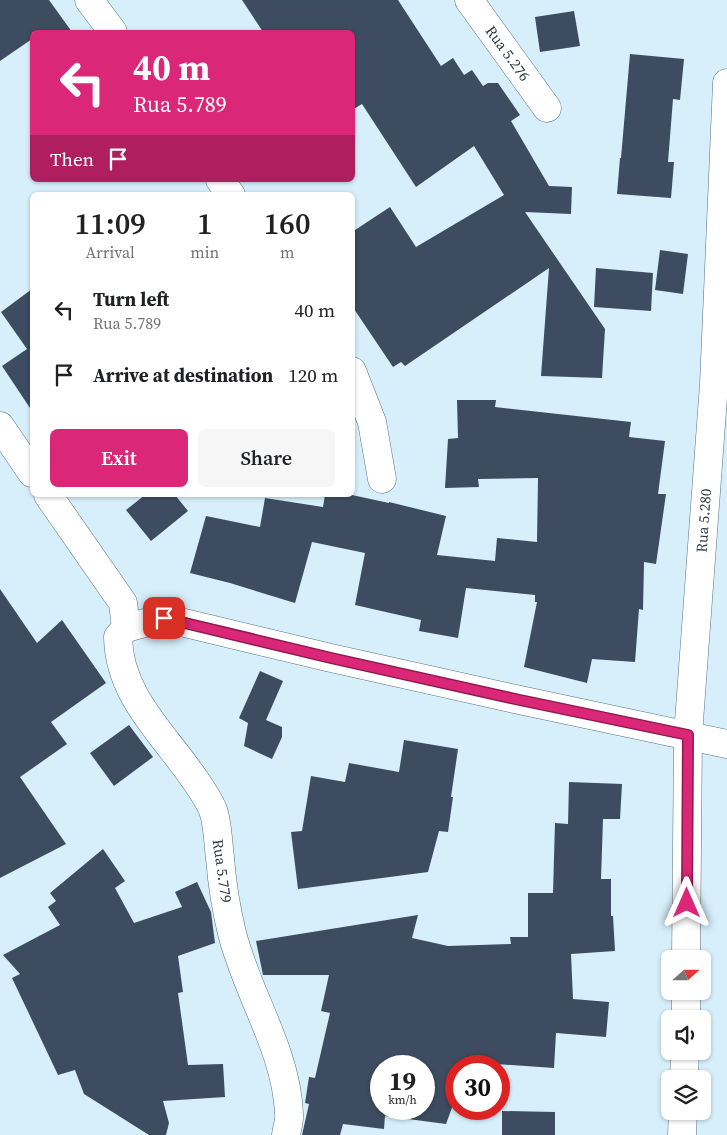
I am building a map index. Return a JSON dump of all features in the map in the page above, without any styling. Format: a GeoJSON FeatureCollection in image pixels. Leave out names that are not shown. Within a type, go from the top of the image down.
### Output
{"type":"FeatureCollection","features":[{"type":"Feature","properties":{"kind":"street"},"geometry":{"type":"LineString","coordinates":[[89,0],[112,30]]}},
{"type":"Feature","properties":{"kind":"street","name":"Rua 5.276"},"geometry":{"type":"LineString","coordinates":[[469,0],[546,108]]}},
{"type":"Feature","properties":{"kind":"street","name":"Rua 5.280"},"geometry":{"type":"LineString","coordinates":[[686,950],[688,735],[714,384],[727,83]]}},
{"type":"Feature","properties":{"kind":"street"},"geometry":{"type":"LineString","coordinates":[[355,379],[372,422],[382,479]]}},
{"type":"Feature","properties":{"kind":"street"},"geometry":{"type":"LineString","coordinates":[[0,426],[30,470]]}},
{"type":"Feature","properties":{"kind":"street"},"geometry":{"type":"LineString","coordinates":[[49,497],[122,603],[126,628],[164,618],[486,693],[727,744]]}},
{"type":"Feature","properties":{"kind":"street","name":"Rua 5.779"},"geometry":{"type":"LineString","coordinates":[[126,628],[118,637],[118,652],[127,682],[148,717],[204,793],[213,810],[232,934],[250,988],[274,1047],[286,1086],[290,1114],[286,1135]]}},
{"type":"Feature","properties":{"kind":"street"},"geometry":{"type":"LineString","coordinates":[[682,1135],[683,1120]]}},
{"type":"Feature","properties":{"kind":"building"},"geometry":{"type":"Polygon","coordinates":[[[0,0],[49,0],[71,30],[30,30],[30,40],[0,61],[0,0]]]}},
{"type":"Feature","properties":{"kind":"building"},"geometry":{"type":"Polygon","coordinates":[[[242,0],[398,0],[441,66],[453,58],[464,75],[472,70],[483,86],[488,83],[498,83],[520,115],[511,121],[549,186],[572,187],[571,214],[525,212],[605,329],[602,378],[541,376],[549,268],[405,366],[401,362],[393,367],[355,310],[355,230],[390,207],[416,247],[504,195],[474,146],[416,187],[362,104],[355,108],[355,30],[262,30],[242,0]]]}},
{"type":"Feature","properties":{"kind":"building"},"geometry":{"type":"Polygon","coordinates":[[[574,11],[580,46],[540,52],[535,17],[574,11]]]}},
{"type":"Feature","properties":{"kind":"building"},"geometry":{"type":"Polygon","coordinates":[[[630,54],[684,59],[680,100],[673,99],[668,162],[674,162],[671,198],[617,194],[630,54]]]}},
{"type":"Feature","properties":{"kind":"building"},"geometry":{"type":"Polygon","coordinates":[[[660,250],[688,254],[683,294],[655,290],[660,250]]]}},
{"type":"Feature","properties":{"kind":"building"},"geometry":{"type":"Polygon","coordinates":[[[596,268],[653,273],[651,311],[594,307],[596,268]]]}},
{"type":"Feature","properties":{"kind":"building"},"geometry":{"type":"Polygon","coordinates":[[[30,290],[30,408],[2,366],[27,349],[1,312],[30,290]]]}},
{"type":"Feature","properties":{"kind":"building"},"geometry":{"type":"Polygon","coordinates":[[[457,400],[496,400],[495,407],[631,422],[629,437],[665,441],[658,494],[666,494],[656,564],[644,562],[643,610],[639,609],[635,662],[592,659],[587,683],[524,667],[537,602],[535,602],[535,595],[466,588],[458,638],[419,631],[421,620],[355,605],[365,553],[312,542],[295,603],[190,573],[206,516],[260,527],[265,498],[323,507],[325,497],[355,496],[446,516],[437,555],[495,561],[497,538],[537,542],[538,478],[478,479],[479,487],[445,488],[448,439],[458,438],[457,400]]]}},
{"type":"Feature","properties":{"kind":"building"},"geometry":{"type":"Polygon","coordinates":[[[142,497],[177,497],[188,511],[151,541],[126,510],[142,497]]]}},
{"type":"Feature","properties":{"kind":"building"},"geometry":{"type":"Polygon","coordinates":[[[0,589],[37,643],[62,620],[106,683],[51,722],[67,744],[20,777],[66,844],[0,878],[0,589]]]}},
{"type":"Feature","properties":{"kind":"building"},"geometry":{"type":"Polygon","coordinates":[[[260,671],[283,681],[266,720],[282,727],[282,737],[272,759],[244,746],[248,723],[239,718],[260,671]]]}},
{"type":"Feature","properties":{"kind":"building"},"geometry":{"type":"Polygon","coordinates":[[[129,725],[153,757],[114,786],[90,753],[129,725]]]}},
{"type":"Feature","properties":{"kind":"building"},"geometry":{"type":"Polygon","coordinates":[[[404,740],[458,749],[448,832],[439,831],[428,872],[298,889],[291,832],[302,831],[311,776],[345,782],[349,763],[399,772],[404,740]]]}},
{"type":"Feature","properties":{"kind":"building"},"geometry":{"type":"Polygon","coordinates":[[[569,782],[622,784],[620,819],[603,819],[601,879],[611,879],[611,916],[613,916],[615,951],[571,954],[573,999],[609,1002],[606,1037],[556,1033],[554,1068],[510,1065],[510,1055],[445,1055],[445,1120],[447,1120],[446,1124],[416,1120],[435,1120],[435,1055],[370,1055],[370,1120],[385,1120],[384,1129],[343,1124],[340,1135],[302,1135],[309,1104],[305,1103],[309,1077],[315,1078],[330,1013],[321,1011],[329,975],[263,975],[256,941],[418,915],[412,938],[448,946],[511,944],[510,937],[528,937],[528,893],[553,893],[555,823],[568,824],[569,782]]]}},
{"type":"Feature","properties":{"kind":"building"},"geometry":{"type":"Polygon","coordinates":[[[103,849],[125,881],[115,888],[134,923],[182,907],[175,892],[197,882],[211,912],[215,943],[178,956],[183,992],[178,993],[188,1065],[223,1064],[225,1097],[163,1101],[169,1123],[166,1135],[149,1135],[84,1094],[75,1070],[58,1075],[12,978],[20,974],[3,955],[60,925],[48,907],[56,901],[50,893],[103,849]]]}},
{"type":"Feature","properties":{"kind":"building"},"geometry":{"type":"Polygon","coordinates":[[[510,1111],[555,1112],[555,1135],[502,1135],[502,1120],[510,1120],[510,1111]]]}},
{"type":"Feature","properties":{"kind":"route"},"geometry":{"type":"LineString","coordinates":[[164,618],[331,658],[688,735],[687,903]]}}]}
